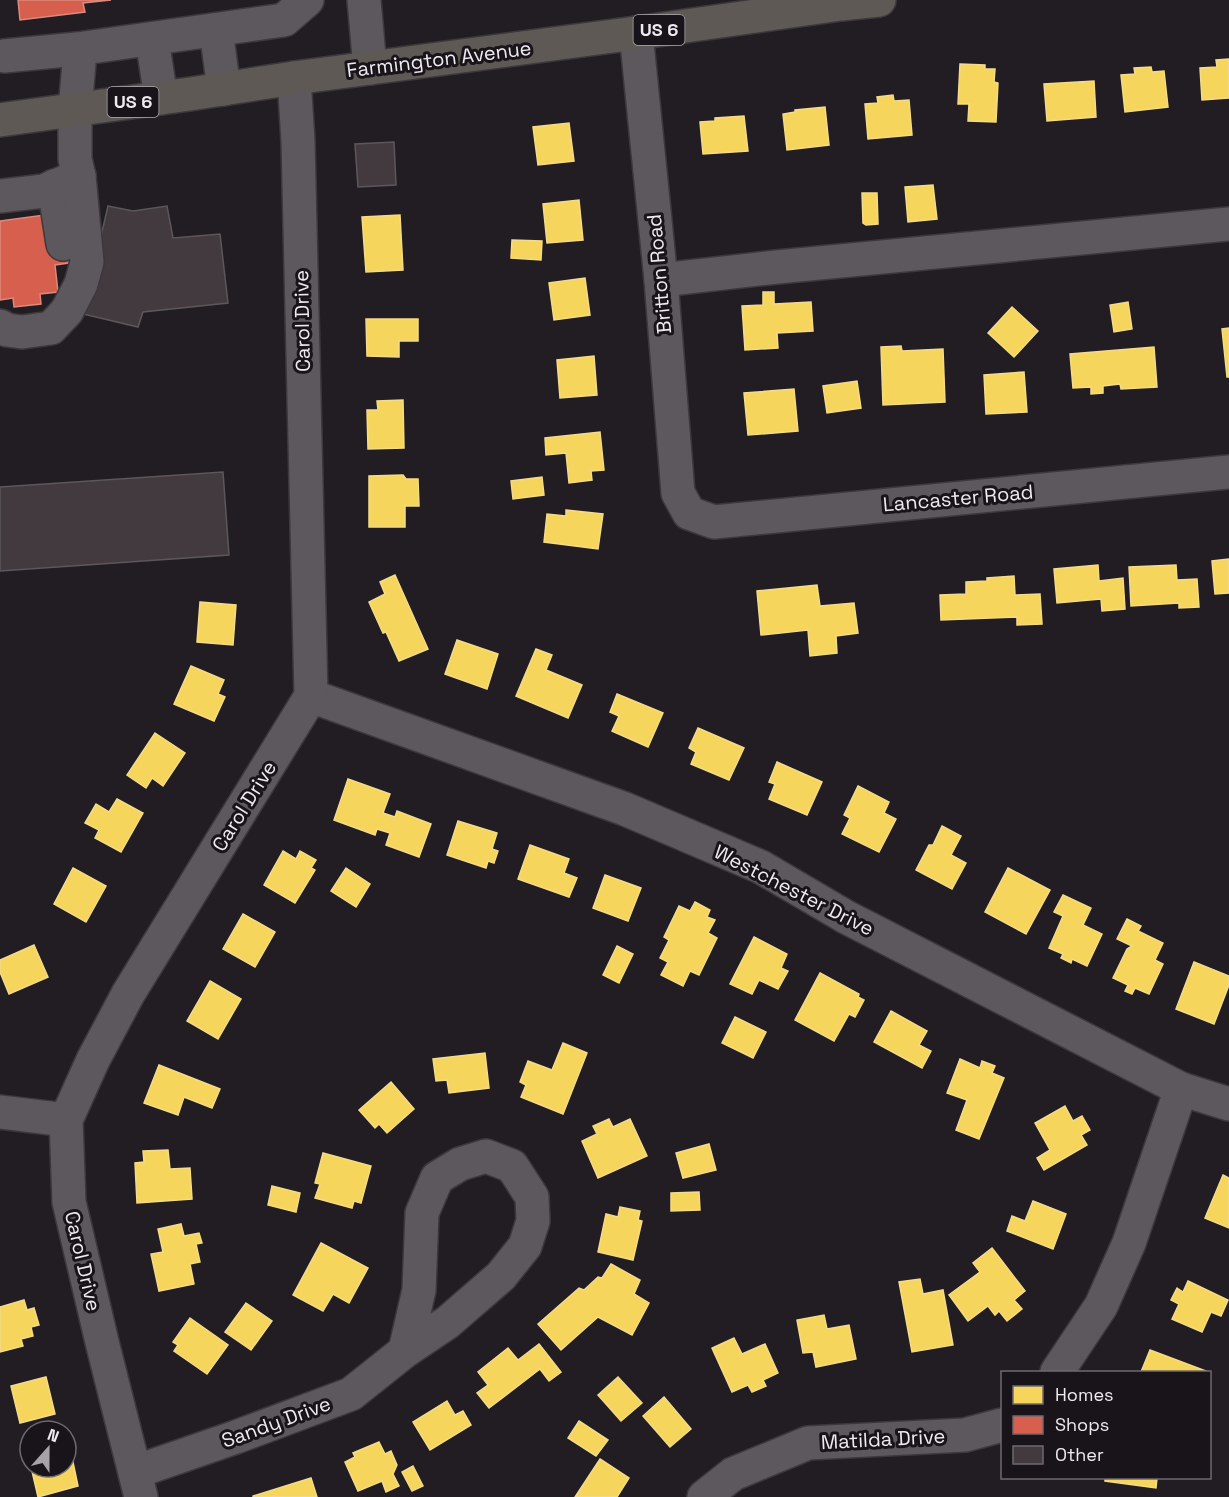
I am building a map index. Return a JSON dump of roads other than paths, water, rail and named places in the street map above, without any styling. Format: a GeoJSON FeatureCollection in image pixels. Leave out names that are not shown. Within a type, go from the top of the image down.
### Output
{"type":"FeatureCollection","features":[{"type":"Feature","properties":{"kind":"highway","name":"Farmington Avenue"},"geometry":{"type":"LineString","coordinates":[[0,120],[636,33],[841,2],[879,0]]}},
{"type":"Feature","properties":{"kind":"street"},"geometry":{"type":"LineString","coordinates":[[2,48],[77,49],[284,20],[307,0]]}},
{"type":"Feature","properties":{"kind":"street"},"geometry":{"type":"LineString","coordinates":[[364,0],[370,68]]}},
{"type":"Feature","properties":{"kind":"street"},"geometry":{"type":"LineString","coordinates":[[216,30],[224,88]]}},
{"type":"Feature","properties":{"kind":"street","name":"Britton Road"},"geometry":{"type":"LineString","coordinates":[[636,33],[661,280],[678,493],[688,513]]}},
{"type":"Feature","properties":{"kind":"street"},"geometry":{"type":"LineString","coordinates":[[152,39],[161,98]]}},
{"type":"Feature","properties":{"kind":"street"},"geometry":{"type":"LineString","coordinates":[[67,311],[66,181],[75,159],[75,110],[79,63],[77,49]]}},
{"type":"Feature","properties":{"kind":"street","name":"Carol Drive"},"geometry":{"type":"LineString","coordinates":[[138,1485],[69,1202],[66,1120],[93,1060],[128,994],[311,696],[298,141],[294,78]]}},
{"type":"Feature","properties":{"kind":"street"},"geometry":{"type":"LineString","coordinates":[[0,196],[44,190],[66,181]]}},
{"type":"Feature","properties":{"kind":"street"},"geometry":{"type":"LineString","coordinates":[[661,280],[1229,224]]}},
{"type":"Feature","properties":{"kind":"street"},"geometry":{"type":"LineString","coordinates":[[0,326],[7,330],[22,332],[51,328],[67,311],[81,284],[87,262],[67,235]]}},
{"type":"Feature","properties":{"kind":"street","name":"Lancaster Road"},"geometry":{"type":"LineString","coordinates":[[688,513],[714,522],[1229,472]]}},
{"type":"Feature","properties":{"kind":"street","name":"Westchester Drive"},"geometry":{"type":"LineString","coordinates":[[311,696],[625,809],[761,867],[846,917],[1181,1089],[1229,1104]]}},
{"type":"Feature","properties":{"kind":"street"},"geometry":{"type":"LineString","coordinates":[[1058,1371],[1101,1306],[1130,1243],[1181,1089]]}},
{"type":"Feature","properties":{"kind":"street"},"geometry":{"type":"LineString","coordinates":[[0,1112],[66,1120]]}},
{"type":"Feature","properties":{"kind":"street","name":"Sandy Drive"},"geometry":{"type":"LineString","coordinates":[[138,1485],[236,1437],[351,1394],[405,1351],[448,1322],[501,1276],[525,1246],[533,1221],[532,1197],[512,1166],[486,1156],[460,1164],[437,1178],[422,1214],[418,1290],[405,1351]]}},
{"type":"Feature","properties":{"kind":"street","name":"Matilda Drive"},"geometry":{"type":"LineString","coordinates":[[704,1497],[733,1474],[808,1443],[965,1435],[1001,1425]]}}]}
